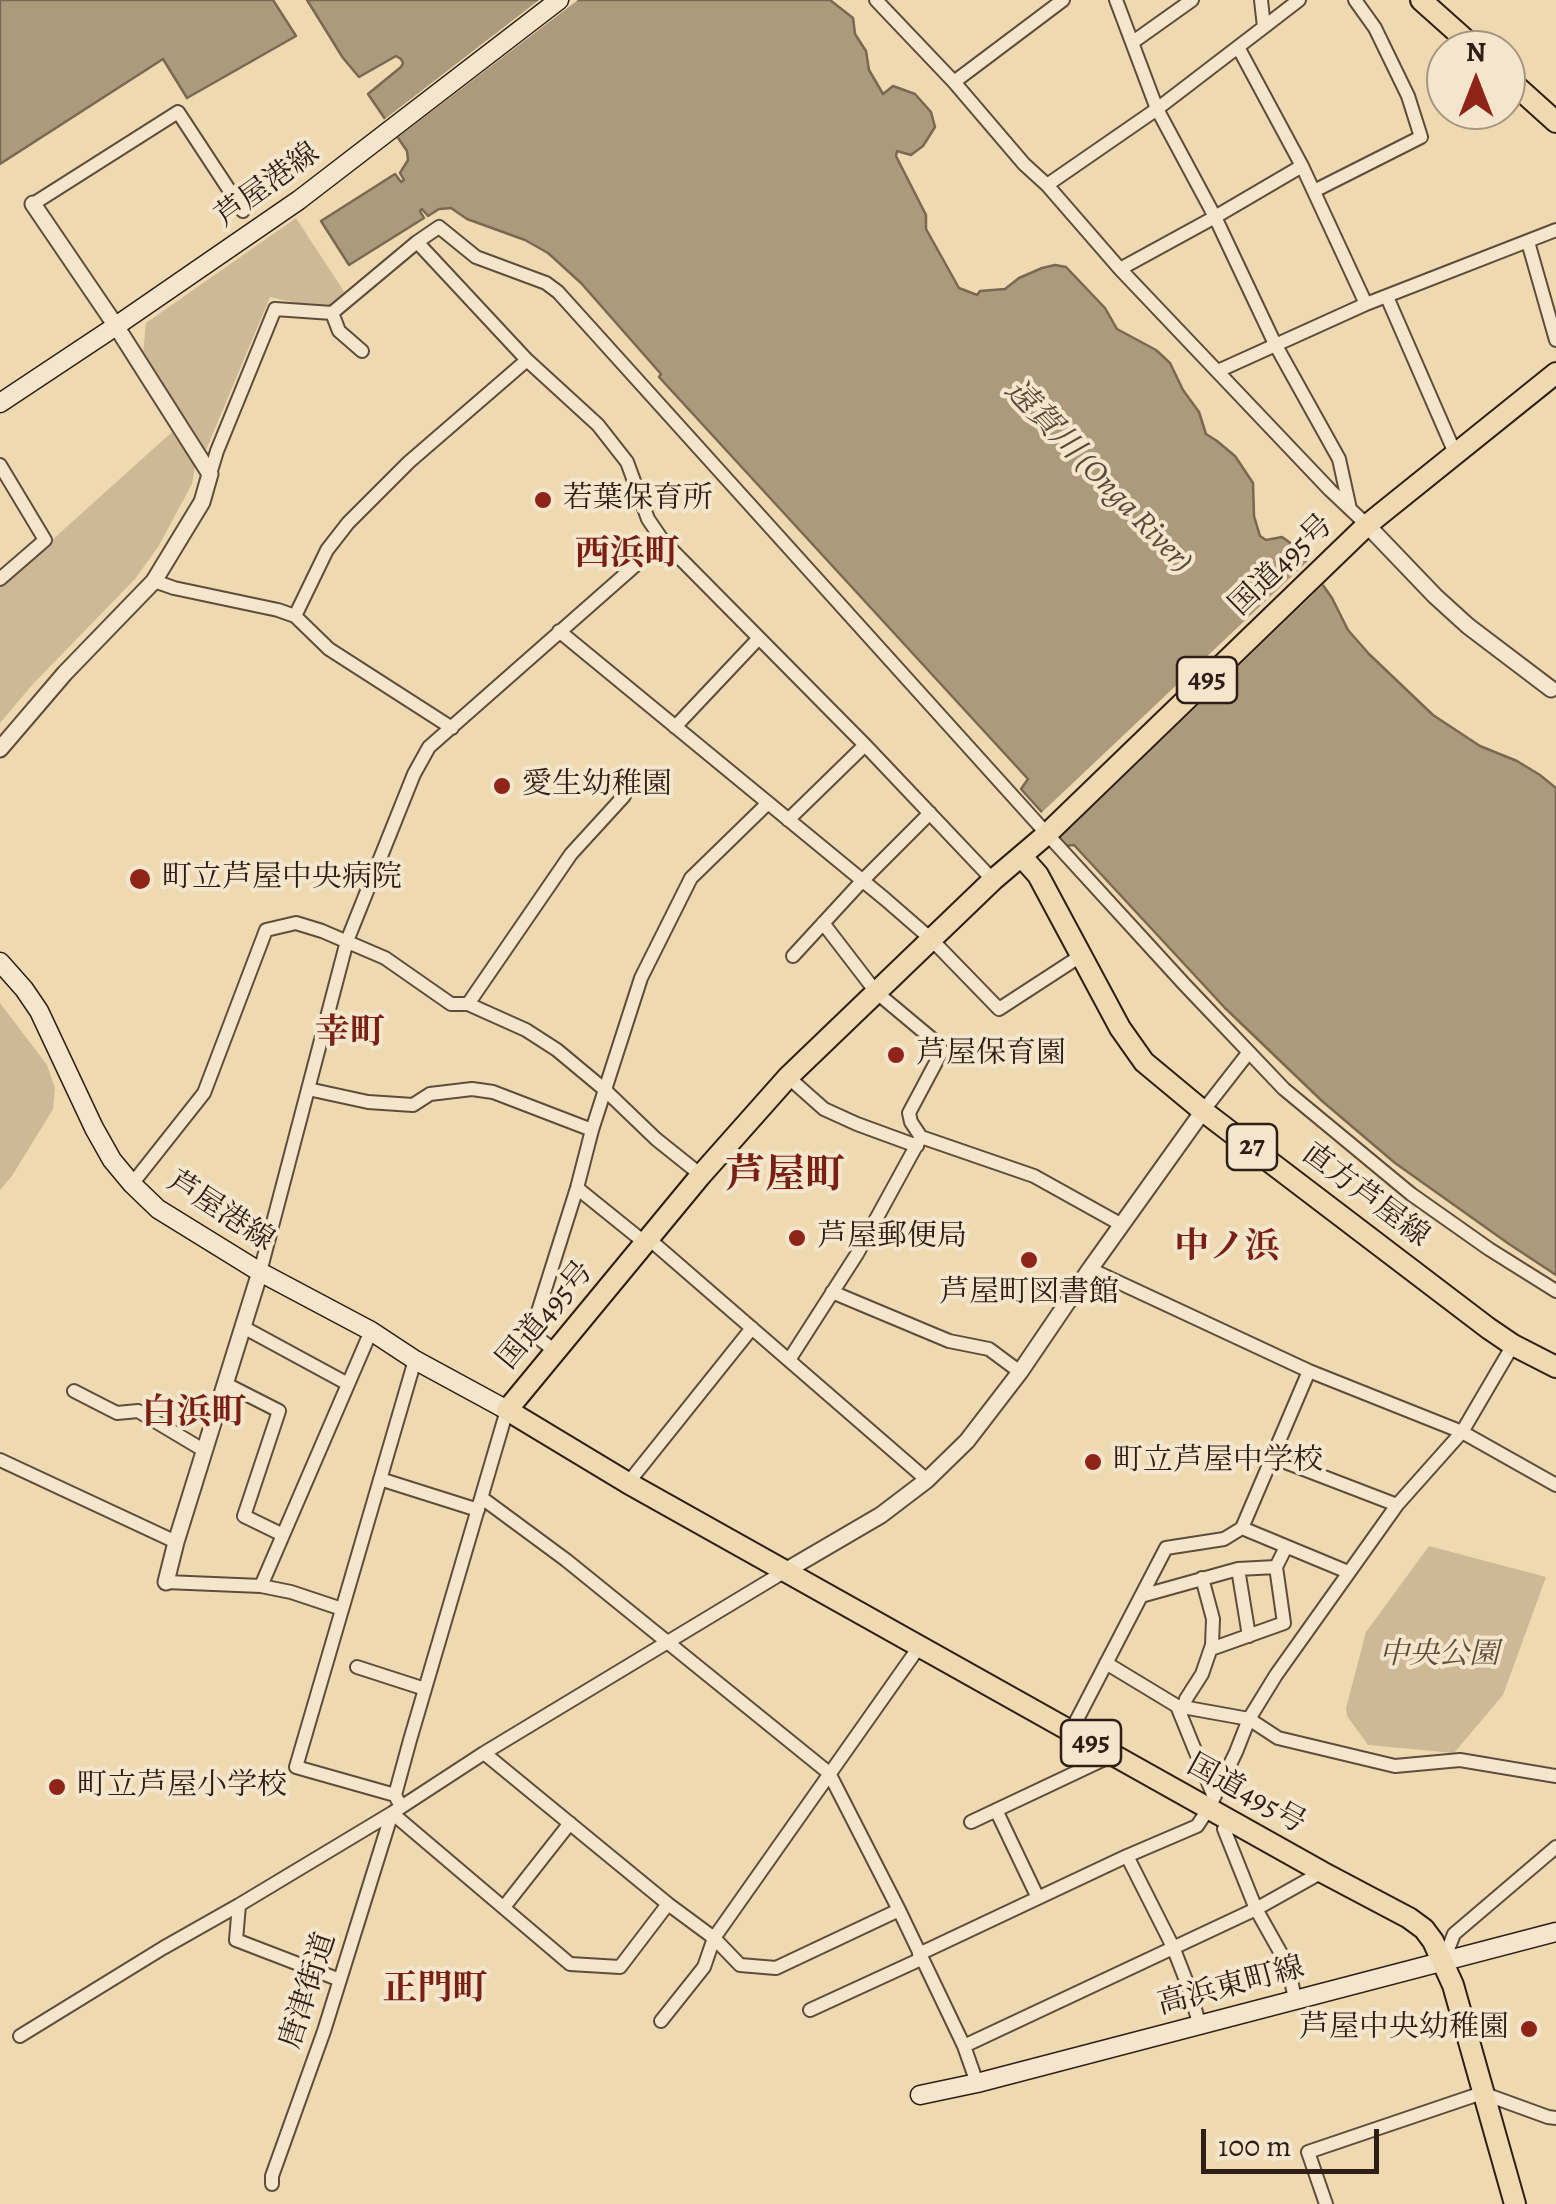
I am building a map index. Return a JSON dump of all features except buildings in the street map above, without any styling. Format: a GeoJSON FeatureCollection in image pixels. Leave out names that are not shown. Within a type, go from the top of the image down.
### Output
{"type":"FeatureCollection","features":[{"type":"Feature","properties":{"kind":"main road","name":"芦屋港線"},"geometry":{"type":"LineString","coordinates":[[0,403],[299,200],[558,0]]}},
{"type":"Feature","properties":{"kind":"main road"},"geometry":{"type":"LineString","coordinates":[[1421,0],[1454,30]]}},
{"type":"Feature","properties":{"kind":"main road"},"geometry":{"type":"LineString","coordinates":[[1526,94],[1556,122]]}},
{"type":"Feature","properties":{"kind":"main road","name":"国道495号"},"geometry":{"type":"LineString","coordinates":[[1515,2204],[1452,1985],[1434,1941],[1424,1929],[1230,1820],[1212,1803],[1071,1732],[628,1483],[507,1410],[701,1175],[788,1077],[1367,525],[1556,373]]}},
{"type":"Feature","properties":{"kind":"main road","name":"直方芦屋線"},"geometry":{"type":"LineString","coordinates":[[1022,857],[1038,876],[1120,1028],[1144,1062],[1513,1346],[1556,1368]]}},
{"type":"Feature","properties":{"kind":"main road","name":"芦屋港線"},"geometry":{"type":"LineString","coordinates":[[0,962],[39,1011],[112,1160],[158,1209],[260,1272],[507,1410]]}},
{"type":"Feature","properties":{"kind":"main road","name":"高浜東町線"},"geometry":{"type":"LineString","coordinates":[[920,2095],[1556,1932]]}},
{"type":"Feature","properties":{"kind":"street"},"geometry":{"type":"LineString","coordinates":[[876,0],[1024,164],[1047,184],[1120,269],[1436,596],[1468,626],[1553,691]]}},
{"type":"Feature","properties":{"kind":"street"},"geometry":{"type":"LineString","coordinates":[[954,82],[1063,0]]}},
{"type":"Feature","properties":{"kind":"street"},"geometry":{"type":"LineString","coordinates":[[1116,0],[1156,109],[1215,218],[1275,344],[1339,459],[1350,508]]}},
{"type":"Feature","properties":{"kind":"street"},"geometry":{"type":"LineString","coordinates":[[1133,42],[1192,0]]}},
{"type":"Feature","properties":{"kind":"street"},"geometry":{"type":"LineString","coordinates":[[1262,0],[1264,27]]}},
{"type":"Feature","properties":{"kind":"street"},"geometry":{"type":"LineString","coordinates":[[1047,184],[1156,109],[1299,0]]}},
{"type":"Feature","properties":{"kind":"street"},"geometry":{"type":"LineString","coordinates":[[1314,191],[1421,137],[1408,96],[1375,28],[1355,0]]}},
{"type":"Feature","properties":{"kind":"street"},"geometry":{"type":"LineString","coordinates":[[1238,47],[1302,166],[1366,304]]}},
{"type":"Feature","properties":{"kind":"street"},"geometry":{"type":"LineString","coordinates":[[210,474],[33,204],[178,112],[242,212]]}},
{"type":"Feature","properties":{"kind":"street"},"geometry":{"type":"LineString","coordinates":[[1120,269],[1302,166]]}},
{"type":"Feature","properties":{"kind":"street"},"geometry":{"type":"LineString","coordinates":[[0,749],[154,581],[202,502],[217,451],[275,308],[332,313],[440,227],[476,258],[546,283],[558,292],[1047,834],[1284,1089],[1411,1194],[1556,1292]]}},
{"type":"Feature","properties":{"kind":"street"},"geometry":{"type":"LineString","coordinates":[[1218,371],[1366,304],[1556,230]]}},
{"type":"Feature","properties":{"kind":"street"},"geometry":{"type":"LineString","coordinates":[[417,242],[527,360],[598,425],[628,462],[648,519],[663,542],[865,745],[992,880]]}},
{"type":"Feature","properties":{"kind":"street"},"geometry":{"type":"LineString","coordinates":[[1528,242],[1556,340]]}},
{"type":"Feature","properties":{"kind":"street"},"geometry":{"type":"LineString","coordinates":[[1387,297],[1455,453]]}},
{"type":"Feature","properties":{"kind":"street"},"geometry":{"type":"LineString","coordinates":[[332,313],[339,331],[362,351]]}},
{"type":"Feature","properties":{"kind":"street"},"geometry":{"type":"LineString","coordinates":[[294,616],[328,550],[348,522],[409,462],[527,360]]}},
{"type":"Feature","properties":{"kind":"street"},"geometry":{"type":"LineString","coordinates":[[0,466],[45,540],[0,579]]}},
{"type":"Feature","properties":{"kind":"street"},"geometry":{"type":"LineString","coordinates":[[342,1610],[261,1586],[166,1582],[260,1272],[347,941],[414,774],[430,747],[663,542]]}},
{"type":"Feature","properties":{"kind":"street"},"geometry":{"type":"LineString","coordinates":[[154,581],[294,616],[329,648],[452,728]]}},
{"type":"Feature","properties":{"kind":"street"},"geometry":{"type":"LineString","coordinates":[[559,631],[931,939],[1000,1010],[1082,956]]}},
{"type":"Feature","properties":{"kind":"street"},"geometry":{"type":"LineString","coordinates":[[675,727],[758,639]]}},
{"type":"Feature","properties":{"kind":"street"},"geometry":{"type":"LineString","coordinates":[[788,820],[865,745]]}},
{"type":"Feature","properties":{"kind":"street"},"geometry":{"type":"LineString","coordinates":[[468,1004],[571,854],[624,796]]}},
{"type":"Feature","properties":{"kind":"street"},"geometry":{"type":"LineString","coordinates":[[555,1352],[534,1330],[641,978],[691,878],[768,803]]}},
{"type":"Feature","properties":{"kind":"street"},"geometry":{"type":"LineString","coordinates":[[794,956],[862,880],[930,813]]}},
{"type":"Feature","properties":{"kind":"street"},"geometry":{"type":"LineString","coordinates":[[132,1184],[204,1094],[266,930],[296,923],[385,958],[452,1004],[468,1004],[526,1030],[557,1050],[701,1175]]}},
{"type":"Feature","properties":{"kind":"street"},"geometry":{"type":"LineString","coordinates":[[823,923],[876,992],[942,1051],[909,1113],[919,1141]]}},
{"type":"Feature","properties":{"kind":"street"},"geometry":{"type":"LineString","coordinates":[[20,2036],[880,1514],[926,1480],[967,1441],[1020,1372],[1249,1052]]}},
{"type":"Feature","properties":{"kind":"street"},"geometry":{"type":"LineString","coordinates":[[788,1077],[824,1109],[857,1124],[1034,1176],[1122,1225]]}},
{"type":"Feature","properties":{"kind":"street"},"geometry":{"type":"LineString","coordinates":[[308,1090],[368,1102],[413,1105],[430,1094],[472,1089],[493,1092],[592,1130]]}},
{"type":"Feature","properties":{"kind":"street"},"geometry":{"type":"LineString","coordinates":[[788,1360],[857,1254],[919,1141]]}},
{"type":"Feature","properties":{"kind":"street"},"geometry":{"type":"LineString","coordinates":[[577,1188],[639,1238],[649,1239],[926,1480]]}},
{"type":"Feature","properties":{"kind":"street"},"geometry":{"type":"LineString","coordinates":[[1090,1270],[1310,1371],[1462,1432],[1556,1485]]}},
{"type":"Feature","properties":{"kind":"street"},"geometry":{"type":"LineString","coordinates":[[832,1292],[949,1341],[988,1349],[1020,1372]]}},
{"type":"Feature","properties":{"kind":"street"},"geometry":{"type":"LineString","coordinates":[[243,1327],[348,1384]]}},
{"type":"Feature","properties":{"kind":"street"},"geometry":{"type":"LineString","coordinates":[[628,1483],[752,1328]]}},
{"type":"Feature","properties":{"kind":"street"},"geometry":{"type":"LineString","coordinates":[[261,1586],[371,1331]]}},
{"type":"Feature","properties":{"kind":"street"},"geometry":{"type":"LineString","coordinates":[[810,2010],[1038,1898],[1197,1826],[1212,1803],[1249,1719],[1276,1675],[1397,1506],[1462,1432],[1513,1346]]}},
{"type":"Feature","properties":{"kind":"street"},"geometry":{"type":"LineString","coordinates":[[416,1360],[296,1767],[396,1805],[570,1964],[620,1967],[668,1904]]}},
{"type":"Feature","properties":{"kind":"street"},"geometry":{"type":"LineString","coordinates":[[1071,1732],[1166,1548],[1224,1538],[1242,1528],[1310,1371]]}},
{"type":"Feature","properties":{"kind":"street"},"geometry":{"type":"LineString","coordinates":[[226,1384],[279,1412],[244,1516],[283,1535]]}},
{"type":"Feature","properties":{"kind":"street"},"geometry":{"type":"LineString","coordinates":[[74,1391],[117,1412],[138,1411],[205,1452]]}},
{"type":"Feature","properties":{"kind":"street","name":"唐津街道"},"geometry":{"type":"LineString","coordinates":[[272,2184],[396,1805],[425,1690],[507,1410]]}},
{"type":"Feature","properties":{"kind":"street"},"geometry":{"type":"LineString","coordinates":[[1272,1457],[1397,1506]]}},
{"type":"Feature","properties":{"kind":"street"},"geometry":{"type":"LineString","coordinates":[[0,1460],[176,1542]]}},
{"type":"Feature","properties":{"kind":"street"},"geometry":{"type":"LineString","coordinates":[[380,1479],[480,1504],[566,1560],[829,1773],[964,2046],[976,2083]]}},
{"type":"Feature","properties":{"kind":"street"},"geometry":{"type":"LineString","coordinates":[[1242,1528],[1348,1572]]}},
{"type":"Feature","properties":{"kind":"street"},"geometry":{"type":"LineString","coordinates":[[1211,1649],[1284,1623],[1276,1567],[1286,1547]]}},
{"type":"Feature","properties":{"kind":"street"},"geometry":{"type":"LineString","coordinates":[[1141,1596],[1238,1569],[1276,1567]]}},
{"type":"Feature","properties":{"kind":"street"},"geometry":{"type":"LineString","coordinates":[[1238,1569],[1249,1636]]}},
{"type":"Feature","properties":{"kind":"street"},"geometry":{"type":"LineString","coordinates":[[1202,1578],[1213,1619],[1211,1649],[1202,1674],[1181,1707],[1212,1803]]}},
{"type":"Feature","properties":{"kind":"street"},"geometry":{"type":"LineString","coordinates":[[661,2021],[704,1967],[714,1938],[919,1647]]}},
{"type":"Feature","properties":{"kind":"street"},"geometry":{"type":"LineString","coordinates":[[1106,1662],[1181,1707],[1249,1719],[1278,1738],[1396,1766],[1460,1760],[1556,1776]]}},
{"type":"Feature","properties":{"kind":"street"},"geometry":{"type":"LineString","coordinates":[[357,1667],[425,1690]]}},
{"type":"Feature","properties":{"kind":"street"},"geometry":{"type":"LineString","coordinates":[[484,1753],[714,1938],[740,1965],[776,1968],[898,1910]]}},
{"type":"Feature","properties":{"kind":"street"},"geometry":{"type":"LineString","coordinates":[[971,1822],[1113,1755]]}},
{"type":"Feature","properties":{"kind":"street"},"geometry":{"type":"LineString","coordinates":[[996,1810],[1038,1898]]}},
{"type":"Feature","properties":{"kind":"street"},"geometry":{"type":"LineString","coordinates":[[1230,1820],[1224,1829],[1256,1909],[1288,1966],[1296,1998]]}},
{"type":"Feature","properties":{"kind":"street"},"geometry":{"type":"LineString","coordinates":[[504,1907],[570,1823]]}},
{"type":"Feature","properties":{"kind":"street"},"geometry":{"type":"LineString","coordinates":[[1443,1962],[1454,1934],[1556,1847]]}},
{"type":"Feature","properties":{"kind":"street"},"geometry":{"type":"LineString","coordinates":[[1127,1856],[1173,1947],[1199,2024]]}},
{"type":"Feature","properties":{"kind":"street"},"geometry":{"type":"LineString","coordinates":[[964,2046],[1256,1909],[1322,1872]]}},
{"type":"Feature","properties":{"kind":"street"},"geometry":{"type":"LineString","coordinates":[[239,1905],[236,1940],[340,1980]]}},
{"type":"Feature","properties":{"kind":"street"},"geometry":{"type":"LineString","coordinates":[[1326,2204],[1308,2152],[1482,2093],[1556,2118]]}},
{"type":"Feature","properties":{"kind":"green space"},"geometry":{"type":"Polygon","coordinates":[[[296,218],[347,296],[330,311],[270,297],[206,450],[143,353],[146,323],[296,218]]]}},
{"type":"Feature","properties":{"kind":"green space"},"geometry":{"type":"Polygon","coordinates":[[[172,432],[195,466],[192,484],[158,547],[135,579],[0,723],[0,587],[172,432]]]}},
{"type":"Feature","properties":{"kind":"green space"},"geometry":{"type":"Polygon","coordinates":[[[0,1003],[47,1065],[55,1088],[53,1109],[0,1190],[0,1003]]]}},
{"type":"Feature","properties":{"kind":"green space","name":"中央公園"},"geometry":{"type":"Polygon","coordinates":[[[1429,1546],[1546,1577],[1503,1695],[1454,1753],[1368,1745],[1347,1716],[1346,1708],[1366,1632],[1429,1546]]]}},
{"type":"Feature","properties":{"kind":"water"},"geometry":{"type":"Polygon","coordinates":[[[0,0],[273,0],[296,36],[187,98],[163,59],[0,164],[0,0]]]}},
{"type":"Feature","properties":{"kind":"water","name":"遠賀川 (Onga River)"},"geometry":{"type":"Polygon","coordinates":[[[307,0],[830,0],[853,18],[869,70],[883,94],[893,86],[915,94],[931,112],[935,127],[923,146],[911,155],[897,151],[896,156],[926,215],[926,229],[959,288],[977,295],[980,291],[1005,289],[1042,268],[1066,267],[1105,308],[1117,329],[1156,350],[1170,363],[1199,412],[1206,434],[1235,456],[1253,483],[1254,516],[1260,536],[1266,540],[1282,537],[1296,547],[1332,598],[1348,630],[1369,654],[1433,715],[1480,746],[1517,761],[1556,788],[1556,1275],[1395,1163],[1322,1101],[1225,1008],[1074,845],[1054,847],[1049,820],[1021,789],[1028,779],[659,377],[661,374],[581,283],[548,253],[525,240],[467,219],[451,208],[428,216],[422,209],[424,218],[349,265],[321,221],[395,174],[401,182],[404,180],[400,173],[408,160],[407,151],[368,94],[403,63],[396,56],[359,77],[307,0]]]}},
{"type":"Feature","properties":{"kind":"pier"},"geometry":{"type":"Polygon","coordinates":[[[539,0],[578,0],[393,141],[381,122],[539,0]]]}},
{"type":"Feature","properties":{"kind":"pier"},"geometry":{"type":"Polygon","coordinates":[[[1311,558],[1327,581],[1054,844],[1038,816],[1311,558]]]}},
{"type":"Feature","properties":{"kind":"place","name":"若葉保育所"},"geometry":{"type":"Point","coordinates":[543,500]}},
{"type":"Feature","properties":{"kind":"place","name":"愛生幼稚園"},"geometry":{"type":"Point","coordinates":[502,786]}},
{"type":"Feature","properties":{"kind":"place","name":"町立芦屋中央病院"},"geometry":{"type":"Point","coordinates":[140,879]}},
{"type":"Feature","properties":{"kind":"place","name":"芦屋保育園"},"geometry":{"type":"Point","coordinates":[896,1055]}},
{"type":"Feature","properties":{"kind":"place","name":"芦屋郵便局"},"geometry":{"type":"Point","coordinates":[797,1238]}},
{"type":"Feature","properties":{"kind":"place","name":"芦屋町図書館"},"geometry":{"type":"Point","coordinates":[1029,1260]}},
{"type":"Feature","properties":{"kind":"place","name":"町立芦屋中学校"},"geometry":{"type":"Point","coordinates":[1093,1462]}},
{"type":"Feature","properties":{"kind":"place","name":"町立芦屋小学校"},"geometry":{"type":"Point","coordinates":[57,1787]}},
{"type":"Feature","properties":{"kind":"place","name":"芦屋中央幼稚園"},"geometry":{"type":"Point","coordinates":[1529,2029]}},
{"type":"Feature","properties":{"kind":"district","name":"西浜町"},"geometry":{"type":"Point","coordinates":[627,555]}},
{"type":"Feature","properties":{"kind":"district","name":"幸町"},"geometry":{"type":"Point","coordinates":[350,1034]}},
{"type":"Feature","properties":{"kind":"district","name":"芦屋町"},"geometry":{"type":"Point","coordinates":[785,1177]}},
{"type":"Feature","properties":{"kind":"district","name":"中ノ浜"},"geometry":{"type":"Point","coordinates":[1227,1248]}},
{"type":"Feature","properties":{"kind":"district","name":"白浜町"},"geometry":{"type":"Point","coordinates":[194,1414]}},
{"type":"Feature","properties":{"kind":"district","name":"正門町"},"geometry":{"type":"Point","coordinates":[435,1990]}}]}
